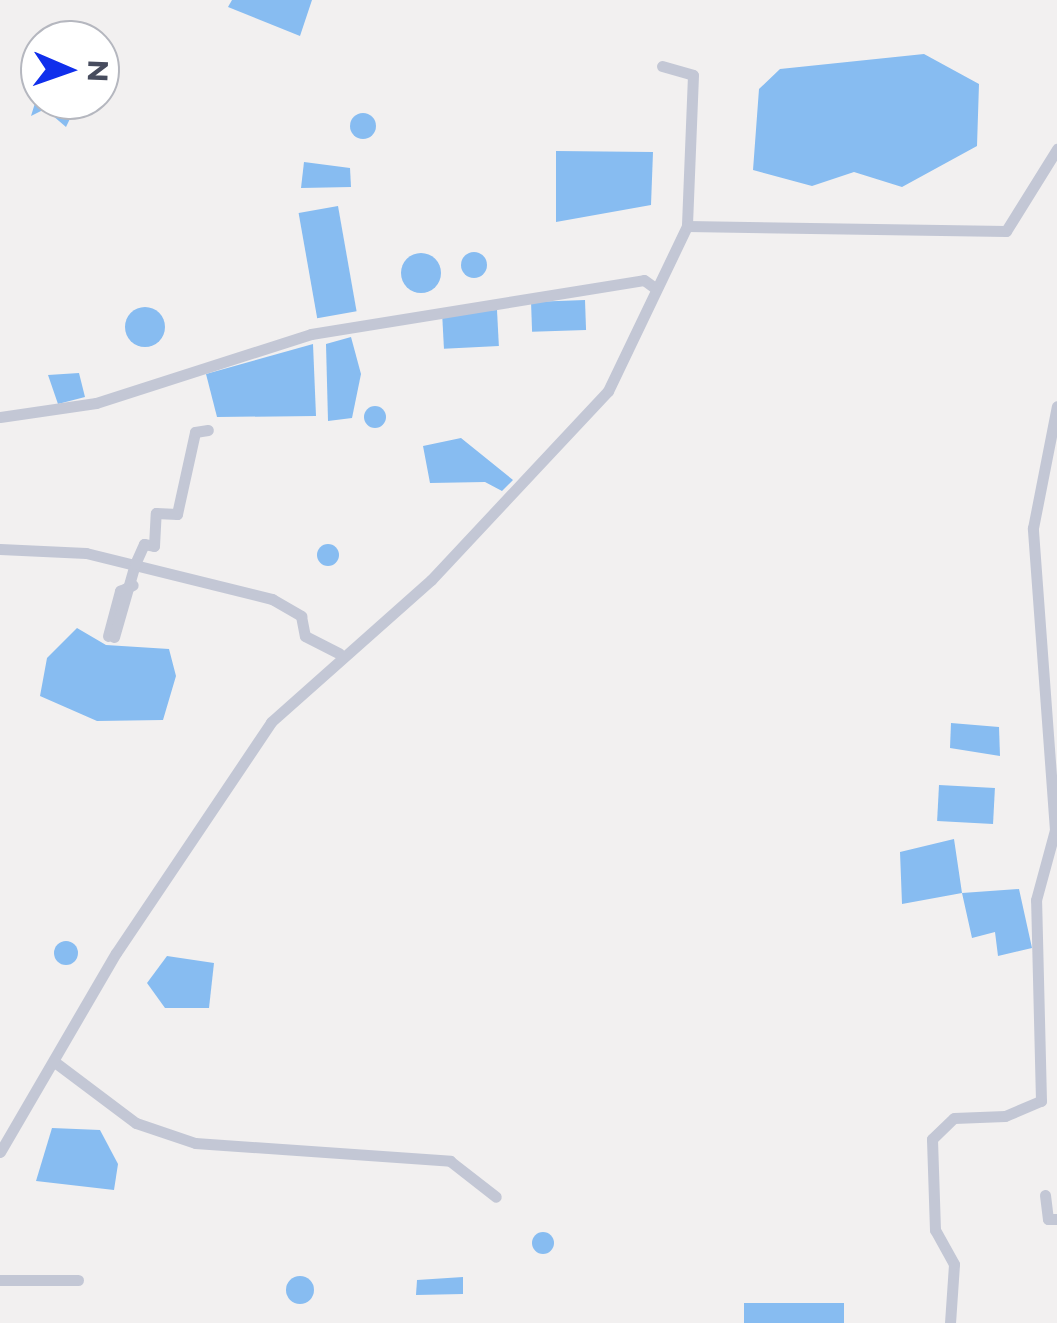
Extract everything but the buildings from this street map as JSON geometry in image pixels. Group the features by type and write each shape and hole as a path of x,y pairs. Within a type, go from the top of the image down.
{"street":[{"path":"0,1152 56,1063 116,953 272,722 340,653 431,580 556,451 608,390 687,226 693,76 662,66"},
{"path":"687,226 1006,232 1057,149"},
{"path":"0,417 96,402 311,334 644,280 654,288"},
{"path":"1041,1100 1036,900 1055,830 1033,528 1057,406"},
{"path":"111,636 120,590 133,585 144,544 154,546 156,513 177,514 195,432 208,430"},
{"path":"0,549 136,564 272,599 301,616 305,636 340,653"},
{"path":"56,1063 136,1124 195,1143 450,1161 496,1198"},
{"path":"950,1323 954,1264 935,1230 932,1139 954,1118 1005,1116 1041,1100 1057,1105"},
{"path":"1045,1196 1048,1219 1057,1219"},
{"path":"0,1280 78,1280"}],"water":[{"path":"232,0 312,0 300,36 228,7"},
{"path":"924,54 979,84 977,146 902,187 854,172 812,186 753,170 759,89 780,69"},
{"path":"363,113 372,117 376,126 372,135 363,139 354,135 350,126 354,117"},
{"path":"556,151 653,152 651,205 556,222"},
{"path":"304,162 350,168 351,187 301,188"},
{"path":"338,206 357,311 317,318 299,213"},
{"path":"474,252 483,256 487,265 483,274 474,278 465,274 461,265 465,256"},
{"path":"421,253 435,259 441,273 435,287 421,293 407,287 401,273 407,259"},
{"path":"585,300 586,330 532,332 531,302"},
{"path":"145,307 159,313 165,327 159,341 145,347 131,341 125,327 131,313"},
{"path":"497,310 499,346 444,349 442,313"},
{"path":"351,337 361,374 352,418 328,421 326,344"},
{"path":"313,344 316,416 217,417 206,374"},
{"path":"79,373 85,397 58,404 48,375"},
{"path":"371,406 379,406 386,417 379,428 371,428 364,421 364,413"},
{"path":"461,438 513,480 502,491 485,482 430,483 423,446"},
{"path":"328,544 336,547 336,563 328,566 320,563 317,555 320,547"},
{"path":"77,628 106,645 169,649 176,676 163,720 97,721 40,696 47,658"},
{"path":"951,723 999,727 1000,756 950,748"},
{"path":"939,785 995,788 993,824 937,821"},
{"path":"954,839 962,893 902,904 900,852"},
{"path":"1019,889 1032,948 998,956 995,932 972,938 962,893"},
{"path":"66,941 78,953 66,965 54,953"},
{"path":"167,956 214,963 209,1008 165,1008 147,983"},
{"path":"52,1128 100,1130 118,1164 114,1190 36,1181"},
{"path":"539,1232 547,1232 554,1243 547,1254 539,1254 532,1247 532,1239"},
{"path":"300,1276 310,1280 314,1290 310,1300 300,1304 290,1300 286,1290 290,1280"},
{"path":"463,1277 463,1294 416,1295 417,1280"},
{"path":"744,1303 844,1303 844,1323 744,1323"}]}
